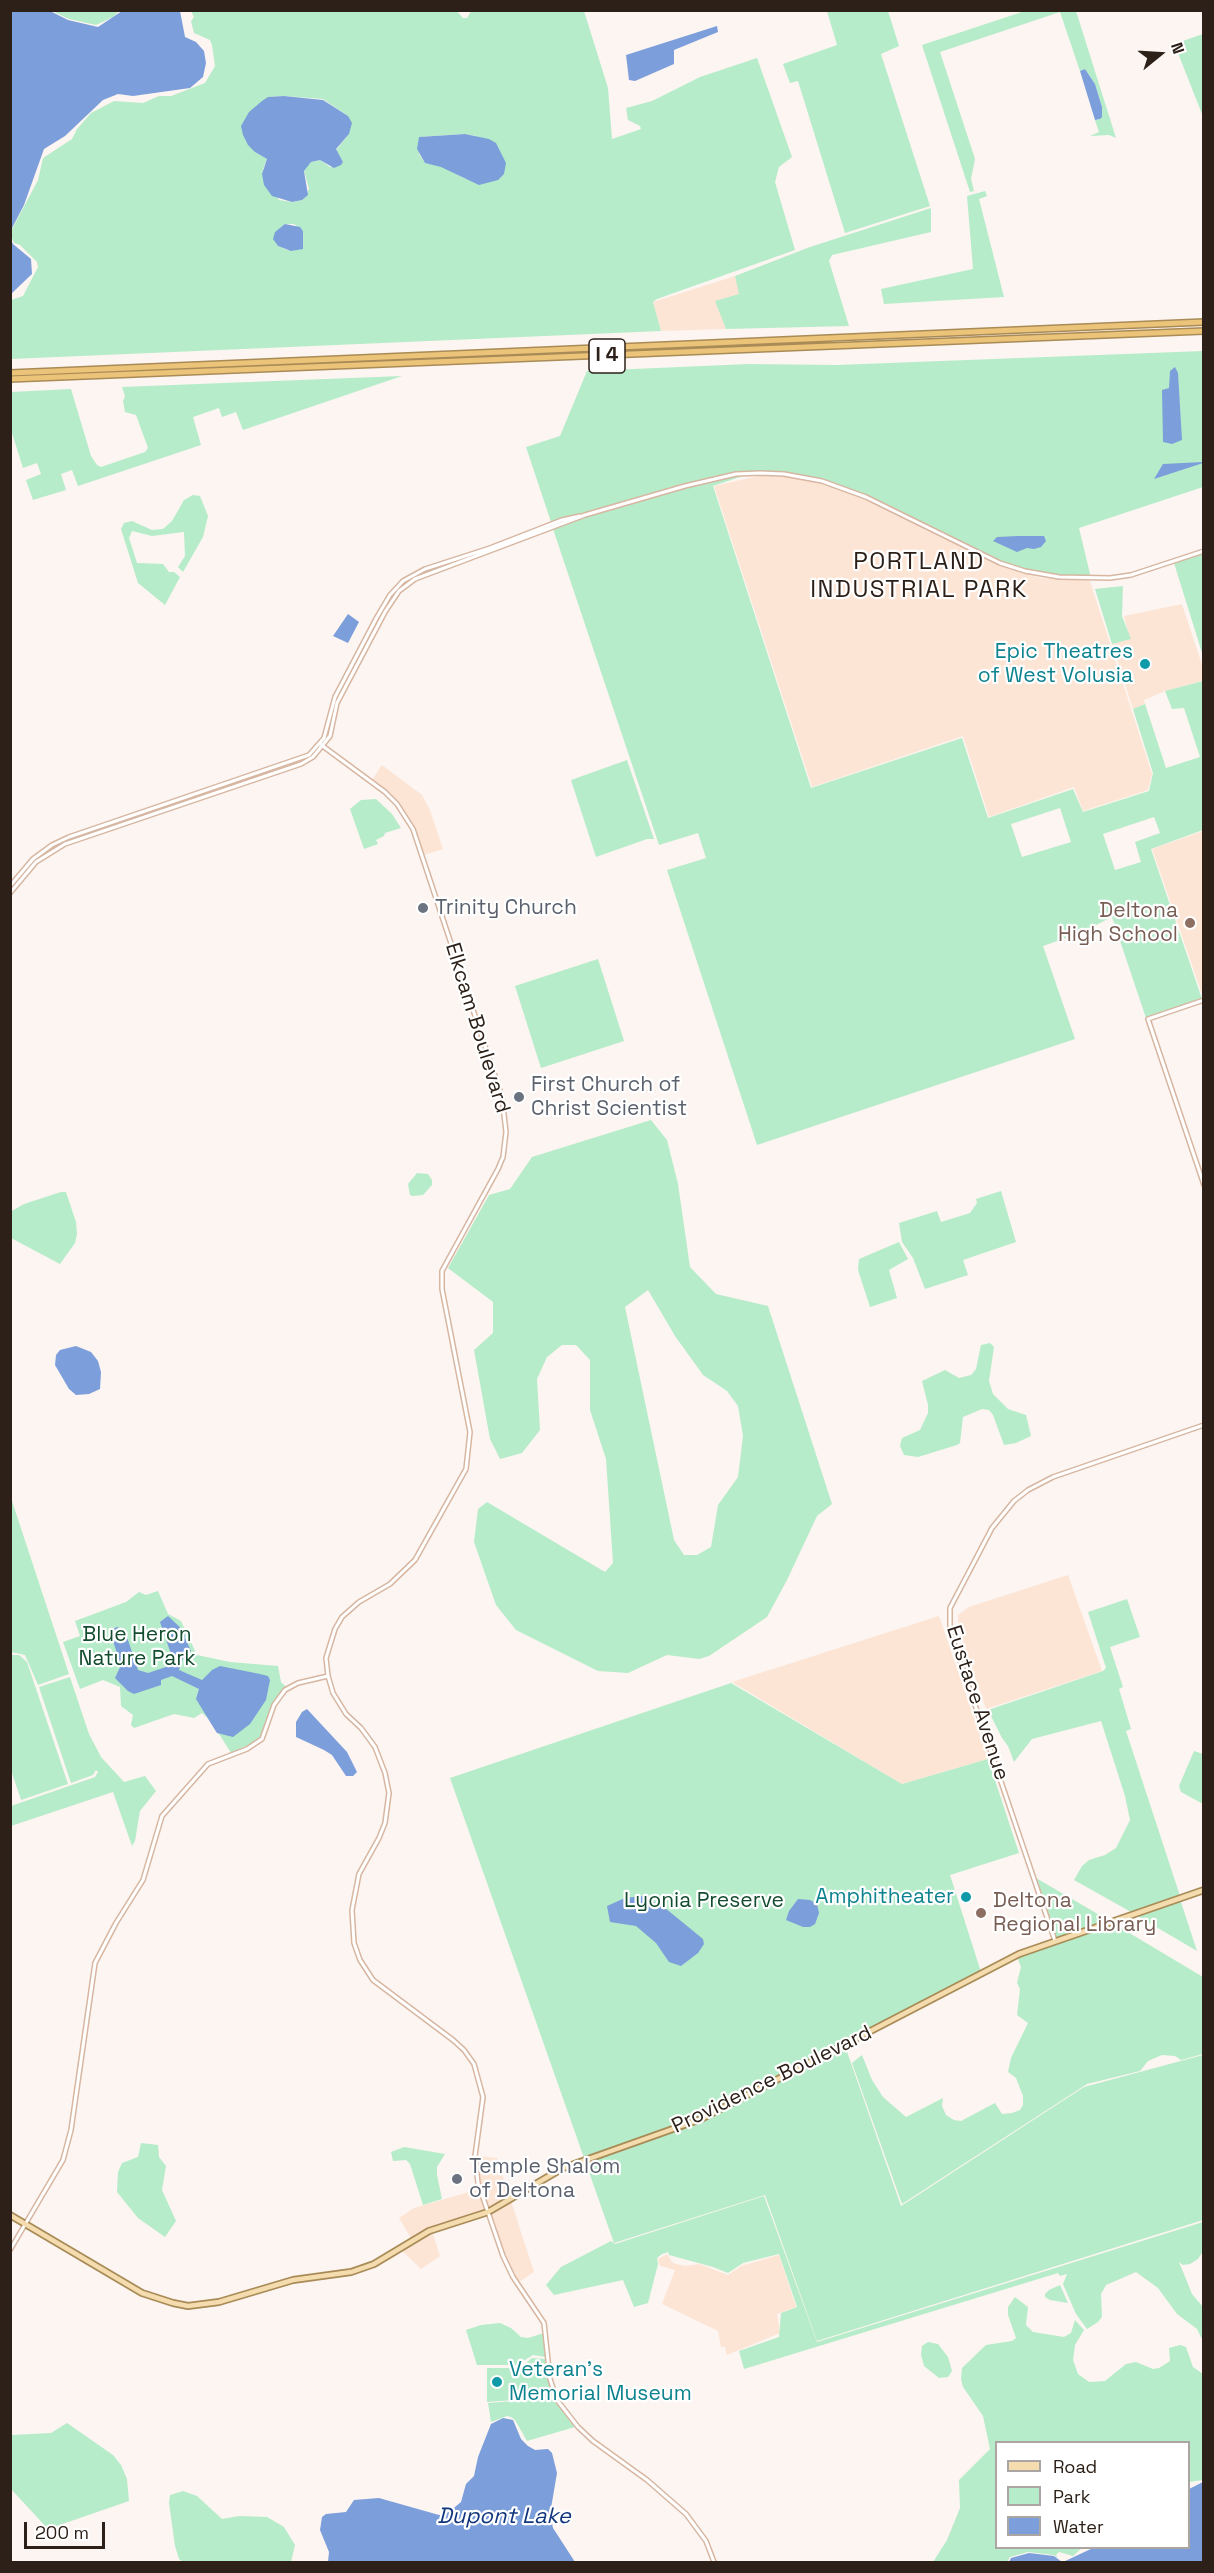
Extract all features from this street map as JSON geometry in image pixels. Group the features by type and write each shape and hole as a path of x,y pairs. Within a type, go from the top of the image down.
{"highway":[{"name":"I 4","path":"10,373 1203,322"},
{"name":"I 4","path":"10,379 1203,331"}],"main road":[{"name":"Providence Boulevard","path":"10,2215 142,2293 156,2299 188,2306 219,2302 293,2280 351,2272 374,2264 429,2230 488,2212 563,2168 701,2118 1019,1954 1203,1890"}],"street":[{"path":"10,893 36,862 64,844 301,764 313,757 322,746 335,697 384,603 403,581 425,569 488,549 562,520 717,478 768,473 803,477 841,487 1000,563 1050,576 1110,578 1131,575 1203,551"},
{"path":"10,886 33,859 63,840 296,761 322,746"},
{"name":"Elkcam Boulevard","path":"322,746 385,792 397,804 413,829 502,1096 506,1132 503,1157 498,1169 447,1258 442,1271 442,1288 470,1432 466,1468 415,1560 390,1584 359,1602 342,1617 326,1658 328,1676 340,1706 375,1747 385,1773 389,1792 385,1823 379,1839 358,1874 352,1910 354,1943 360,1960 374,1980 453,2040 474,2064 483,2097 475,2158 478,2183 513,2277 544,2323 550,2379 557,2400 578,2427 593,2441 647,2480 686,2514 706,2541 714,2562"},
{"path":"1203,1000 1148,1019 1203,1185"},
{"name":"Eustace Avenue","path":"1055,1941 950,1631 950,1608 992,1528 1014,1501 1028,1490 1053,1477 1203,1425"},
{"path":"10,2250 57,2172 68,2146 95,1963 112,1930 143,1880 151,1858 159,1820 208,1764 247,1749 262,1738 274,1705 285,1690 298,1683 328,1676"}],"shaded area":[{"path":"735,276 740,294 716,301 726,329 661,331 653,302"},
{"path":"762,475 809,479 842,489 1019,572 1041,578 1090,581 1152,774 1148,790 1083,811 1074,787 989,817 963,736 812,787 714,486"},
{"path":"1182,604 1203,668 1203,681 1165,691 1144,700 1145,704 1133,709 1112,644 1130,639 1124,616"},
{"path":"382,765 422,795 430,810 443,849 424,855 414,829 398,803 372,780"},
{"name":"Deltona High School","path":"1203,831 1203,997 1152,849"},
{"path":"1068,1575 1102,1671 986,1709 959,1630 958,1615 969,1607"},
{"path":"939,1616 988,1759 902,1784 732,1682"},
{"path":"477,2156 497,2158 510,2198 489,2210 480,2182"},
{"path":"479,2189 486,2211 412,2240 399,2218 414,2208"},
{"path":"511,2201 534,2272 519,2282 504,2256 490,2212"},
{"path":"432,2231 440,2256 421,2269 401,2250"},
{"path":"667,2254 673,2263 685,2266 699,2264 728,2275 741,2266 779,2255 796,2307 777,2314 780,2333 727,2355 725,2347 721,2347 718,2331 662,2304 675,2270 660,2266 658,2259"}],"green space":[{"path":"456,10 463,18 467,18 471,11 584,11 608,88 612,139 641,129 640,126 628,120 626,108 652,101 700,77 757,58 792,157 779,167 775,182 795,250 657,299 653,302 661,331 11,359 11,300 23,296 38,267 37,262 20,245 14,243 10,233 38,180 43,158 72,139 77,129 91,113 114,101 143,103 159,96 171,96 205,83 215,66 212,45 210,40 194,33 191,21 194,17 191,11","holes":["268,97 323,99 348,116 349,134 336,150 343,162 330,167 320,160 311,162 304,170 309,189 302,200 292,202 279,200 263,169 267,159 255,152","464,134 476,136 466,179 441,166 425,163 419,154 419,137","285,224 294,224 303,231 303,241 287,250 278,246"]},
{"path":"52,11 119,11 113,17 96,25 69,19"},
{"path":"827,11 888,11 899,46 881,54 930,206 845,233 798,81 790,83 783,64 837,45"},
{"path":"1025,11 1076,11 1116,138 1109,135 1090,136 1099,132 1095,120 1100,119 1102,107 1095,84 1085,69 1080,71 1060,12 940,52 975,159 971,179 974,191 970,192 922,45"},
{"path":"1203,34 1204,113 1202,114 1176,48 1177,43"},
{"path":"985,191 987,196 979,199 1004,297 884,304 881,289 973,269 967,196"},
{"path":"931,208 931,232 832,255 829,261 849,326 726,329 715,301 739,294 735,276 810,247"},
{"path":"1203,351 1203,487 1079,528 1091,578 1073,578 1026,570 1000,562 866,496 829,481 784,472 760,471 717,477 551,522 526,447 560,436 587,371 749,364 837,365"},
{"path":"402,376 243,430 236,412 222,417 219,408 193,417 201,445 78,486 72,470 61,474 66,490 33,500 26,480 41,474 37,463 23,468 11,430 11,392 71,389 91,456 101,467 145,452 148,448 136,415 125,412 123,401 125,396 122,387"},
{"path":"760,474 743,476 713,486 811,788 962,738 988,818 1073,789 1083,812 1149,791 1153,773 1133,709 1145,704 1166,768 1200,757 1184,708 1172,709 1165,691 1203,681 1203,830 1151,849 1202,999 1146,1018 1112,917 1080,933 1043,946 1075,1039 757,1145 667,870 706,858 698,833 659,845 553,529 587,516 685,487 737,476","holes":["1060,808 1071,842 1022,857 1011,824","1154,817 1160,833 1135,842 1141,862 1115,870 1103,834"]},
{"path":"193,495 200,496 208,516 203,537 183,572 178,567 185,556 184,532 152,536 132,531 129,538 137,563 163,564 169,572 174,572 180,577 165,605 138,583 121,529 124,523 132,521 152,530 163,529 172,521 184,500"},
{"path":"1204,553 1203,656 1174,563"},
{"path":"1123,586 1122,616 1131,639 1112,644 1095,589"},
{"path":"627,760 654,839 647,839 596,857 571,780"},
{"path":"376,799 392,814 401,828 385,833 376,840 378,844 364,849 350,809 361,800"},
{"path":"598,959 624,1041 541,1068 515,986"},
{"path":"651,1120 667,1140 678,1184 690,1267 716,1294 768,1306 832,1504 817,1516 767,1617 709,1656 699,1659 667,1655 628,1673 598,1671 516,1630 496,1605 474,1542 478,1509 487,1502 605,1572 613,1563 606,1459 590,1410 590,1360 576,1345 562,1345 547,1357 537,1379 540,1430 522,1453 500,1459 490,1439 474,1350 493,1333 493,1302 448,1268 489,1195 510,1189 532,1157","holes":["648,1290 675,1336 703,1375 727,1391 738,1406 743,1436 738,1477 718,1505 711,1547 697,1555 684,1555 674,1540 625,1307"]},
{"path":"417,1173 428,1174 432,1185 423,1195 413,1196 410,1195 408,1184"},
{"path":"1001,1191 1016,1242 963,1260 968,1275 925,1289 913,1258 902,1242 899,1223 937,1211 941,1222 970,1213 977,1203 976,1199"},
{"path":"66,1192 76,1222 77,1234 75,1243 60,1264 11,1238 10,1212 24,1204"},
{"path":"899,1242 908,1259 889,1270 897,1298 870,1307 858,1270 859,1259"},
{"path":"990,1343 994,1347 989,1381 993,1394 1008,1409 1026,1415 1031,1436 1016,1443 1004,1445 993,1415 989,1410 982,1409 963,1417 960,1443 957,1445 918,1457 904,1455 900,1446 902,1438 920,1430 928,1413 922,1381 945,1370 959,1378 971,1375 976,1369 981,1345"},
{"path":"10,1495 69,1674 38,1685 25,1655 11,1652"},
{"name":"Blue Heron Nature Park","path":"158,1591 168,1614 181,1621 197,1655 230,1662 278,1666 281,1682 286,1687 271,1706 266,1727 257,1741 231,1753 211,1721 202,1713 194,1718 174,1714 134,1728 131,1725 133,1715 121,1706 120,1687 103,1680 80,1689 63,1642 80,1636 75,1621 126,1602 139,1592 146,1595"},
{"path":"1127,1599 1140,1637 1110,1647 1123,1687 1119,1689 1131,1729 1126,1731 1180,1896 1131,1912 1074,1880 1082,1866 1089,1860 1105,1855 1116,1848 1130,1820 1125,1796 1101,1721 1032,1739 1014,1762 988,1710 1103,1671 1106,1668 1088,1612"},
{"path":"10,1655 19,1655 27,1662 68,1784 21,1800 11,1770"},
{"path":"70,1677 89,1734 101,1757 124,1782 145,1776 156,1791 140,1811 135,1841 132,1846 113,1792 11,1826 11,1806 95,1777 98,1772 96,1770 93,1775 71,1783 39,1687"},
{"name":"Lyonia Preserve","path":"731,1683 902,1784 988,1759 1019,1853 950,1875 981,1972 844,2043 901,2206 1084,2087 1203,2055 1203,2220 817,2341 765,2195 614,2243 450,1778"},
{"path":"1194,1751 1203,1754 1203,1804 1181,1792 1179,1786"},
{"path":"1036,1878 1108,1920 1056,1939"},
{"path":"1180,1899 1197,1951 1134,1914"},
{"path":"1111,1922 1203,1977 1203,2054 1181,2060 1175,2056 1162,2055 1148,2061 1140,2071 1087,2084 902,2204 852,2063 862,2055 872,2080 883,2097 906,2117 943,2098 942,2106 946,2115 954,2120 961,2121 995,2103 1002,2114 1020,2110 1023,2105 1023,2096 1016,2078 1008,2072 1011,2058 1028,2023 1017,2015 1020,1989 1017,1983 1021,1967 1017,1957"},
{"path":"141,2143 158,2145 159,2157 166,2166 162,2190 176,2221 165,2237 138,2218 117,2192 118,2172 122,2163 138,2157"},
{"path":"404,2147 445,2154 437,2167 442,2199 423,2205 410,2164 406,2160 393,2161 391,2152"},
{"path":"764,2196 817,2342 1203,2222 1203,2251 1198,2259 1190,2264 1183,2265 1179,2262 1192,2294 1203,2307 1203,2341 1197,2329 1177,2314 1158,2288 1136,2272 1106,2285 1101,2294 1102,2317 1087,2329 1076,2314 1063,2284 1067,2274 1060,2276 1058,2273 744,2369 739,2351 779,2337 781,2313 797,2307 779,2254 743,2263 728,2273 669,2255 668,2252 662,2254 657,2258 658,2264 648,2303 634,2307 623,2280 554,2295 546,2285 561,2267 611,2241 615,2244"},
{"path":"1060,2285 1068,2303 1045,2297 1049,2290"},
{"path":"1015,2297 1028,2307 1026,2325 1033,2332 1064,2337 1071,2333 1075,2320 1084,2330 1075,2345 1073,2360 1078,2374 1089,2382 1105,2381 1126,2364 1136,2362 1153,2369 1159,2368 1170,2361 1169,2348 1180,2345 1186,2347 1193,2367 1203,2374 1203,2480 1190,2482 1190,2441 995,2441 995,2549 1081,2549 1073,2556 1059,2552 1056,2555 1058,2558 1054,2555 1028,2552 1010,2557 1007,2562 933,2562 947,2540 960,2508 959,2480 990,2449 983,2416 963,2387 962,2368 986,2345 1012,2341 1016,2338 1008,2315 1008,2307"},
{"path":"500,2323 511,2328 521,2337 528,2338 544,2333 546,2357 533,2355 517,2365 477,2365 466,2330 481,2325"},
{"path":"928,2342 938,2344 948,2357 952,2371 948,2377 939,2378 924,2366 921,2355 922,2346"},
{"path":"532,2358 545,2359 554,2397 487,2402 487,2368 520,2368"},
{"path":"553,2398 575,2427 527,2441 511,2417 507,2416 491,2422 488,2403"},
{"path":"67,2423 113,2455 121,2465 127,2479 129,2501 48,2529 11,2489 12,2435 51,2433"},
{"path":"183,2491 197,2496 222,2519 239,2516 267,2517 284,2527 295,2545 291,2562 183,2562 179,2559 175,2546 169,2503 170,2495"}],"water":[{"path":"11,10 50,11 68,20 98,27 122,11 180,11 185,37 196,42 204,51 206,63 203,77 190,88 133,96 118,94 103,100 65,136 44,149 24,205 11,230"},
{"path":"717,26 718,32 674,50 674,64 635,81 629,80 626,55"},
{"path":"1085,69 1095,84 1102,107 1100,119 1095,120 1080,71"},
{"path":"284,96 323,100 348,116 352,123 349,134 336,149 343,162 341,165 334,168 320,160 311,162 304,171 308,195 302,200 292,202 272,196 264,185 262,174 267,159 248,145 241,126 249,112 262,101 268,97"},
{"path":"465,134 489,139 496,143 506,163 504,174 498,180 479,185 441,167 425,163 417,149 419,137"},
{"path":"285,224 300,227 303,231 303,249 291,251 278,246 273,239 275,232"},
{"path":"10,238 13,244 31,259 32,274 11,294"},
{"path":"1175,367 1178,373 1182,440 1172,444 1163,442 1162,390 1169,388 1170,371"},
{"path":"1203,463 1154,479 1163,464"},
{"path":"1044,536 1046,541 1041,547 1027,548 1017,552 993,541 997,537"},
{"path":"348,614 359,622 348,643 333,636"},
{"path":"76,1346 91,1352 98,1361 101,1372 100,1389 89,1394 76,1395 69,1389 55,1365 56,1355 60,1350"},
{"path":"168,1616 185,1632 185,1638 191,1651 184,1655 179,1670 202,1680 220,1666 268,1676 270,1680 266,1700 250,1724 233,1737 217,1733 196,1699 199,1689 172,1676 161,1680 161,1685 134,1694 115,1678 121,1665 110,1632 112,1629 117,1627 125,1631 138,1670 148,1673 169,1666 172,1657 160,1622"},
{"path":"307,1709 347,1752 357,1772 353,1776 346,1776 332,1755 296,1737 296,1722 302,1712"},
{"path":"642,1896 665,1908 703,1939 704,1944 698,1953 681,1966 669,1962 656,1943 636,1926 610,1922 607,1906 625,1898"},
{"path":"798,1899 810,1900 817,1904 819,1913 815,1924 810,1927 803,1927 786,1920 789,1911"},
{"name":"Dupont Lake","path":"503,2418 513,2420 521,2439 528,2446 535,2450 548,2449 552,2453 557,2473 550,2514 553,2528 575,2562 328,2562 329,2552 320,2530 322,2517 326,2514 346,2512 354,2500 379,2498 439,2515 449,2512 461,2502 466,2484 474,2476 478,2457 491,2424"},
{"path":"1203,2482 1203,2562 1063,2562 1091,2549 1190,2549 1190,2488"},
{"path":"1029,2553 1054,2556 1062,2562 1009,2562 1011,2558"}],"place":[{"name":"Epic Theatres of West Volusia","path":"1145,664"},
{"name":"Trinity Church","path":"423,908"},
{"name":"Deltona High School","path":"1190,923"},
{"name":"First Church of Christ Scientist","path":"519,1097"},
{"name":"Amphitheater","path":"966,1897"},
{"name":"Deltona Regional Library","path":"981,1913"},
{"name":"Temple Shalom of Deltona","path":"457,2179"},
{"name":"Veteran's Memorial Museum","path":"497,2382"}],"district":[{"name":"PORTLAND INDUSTRIAL PARK","path":"919,576"}]}
